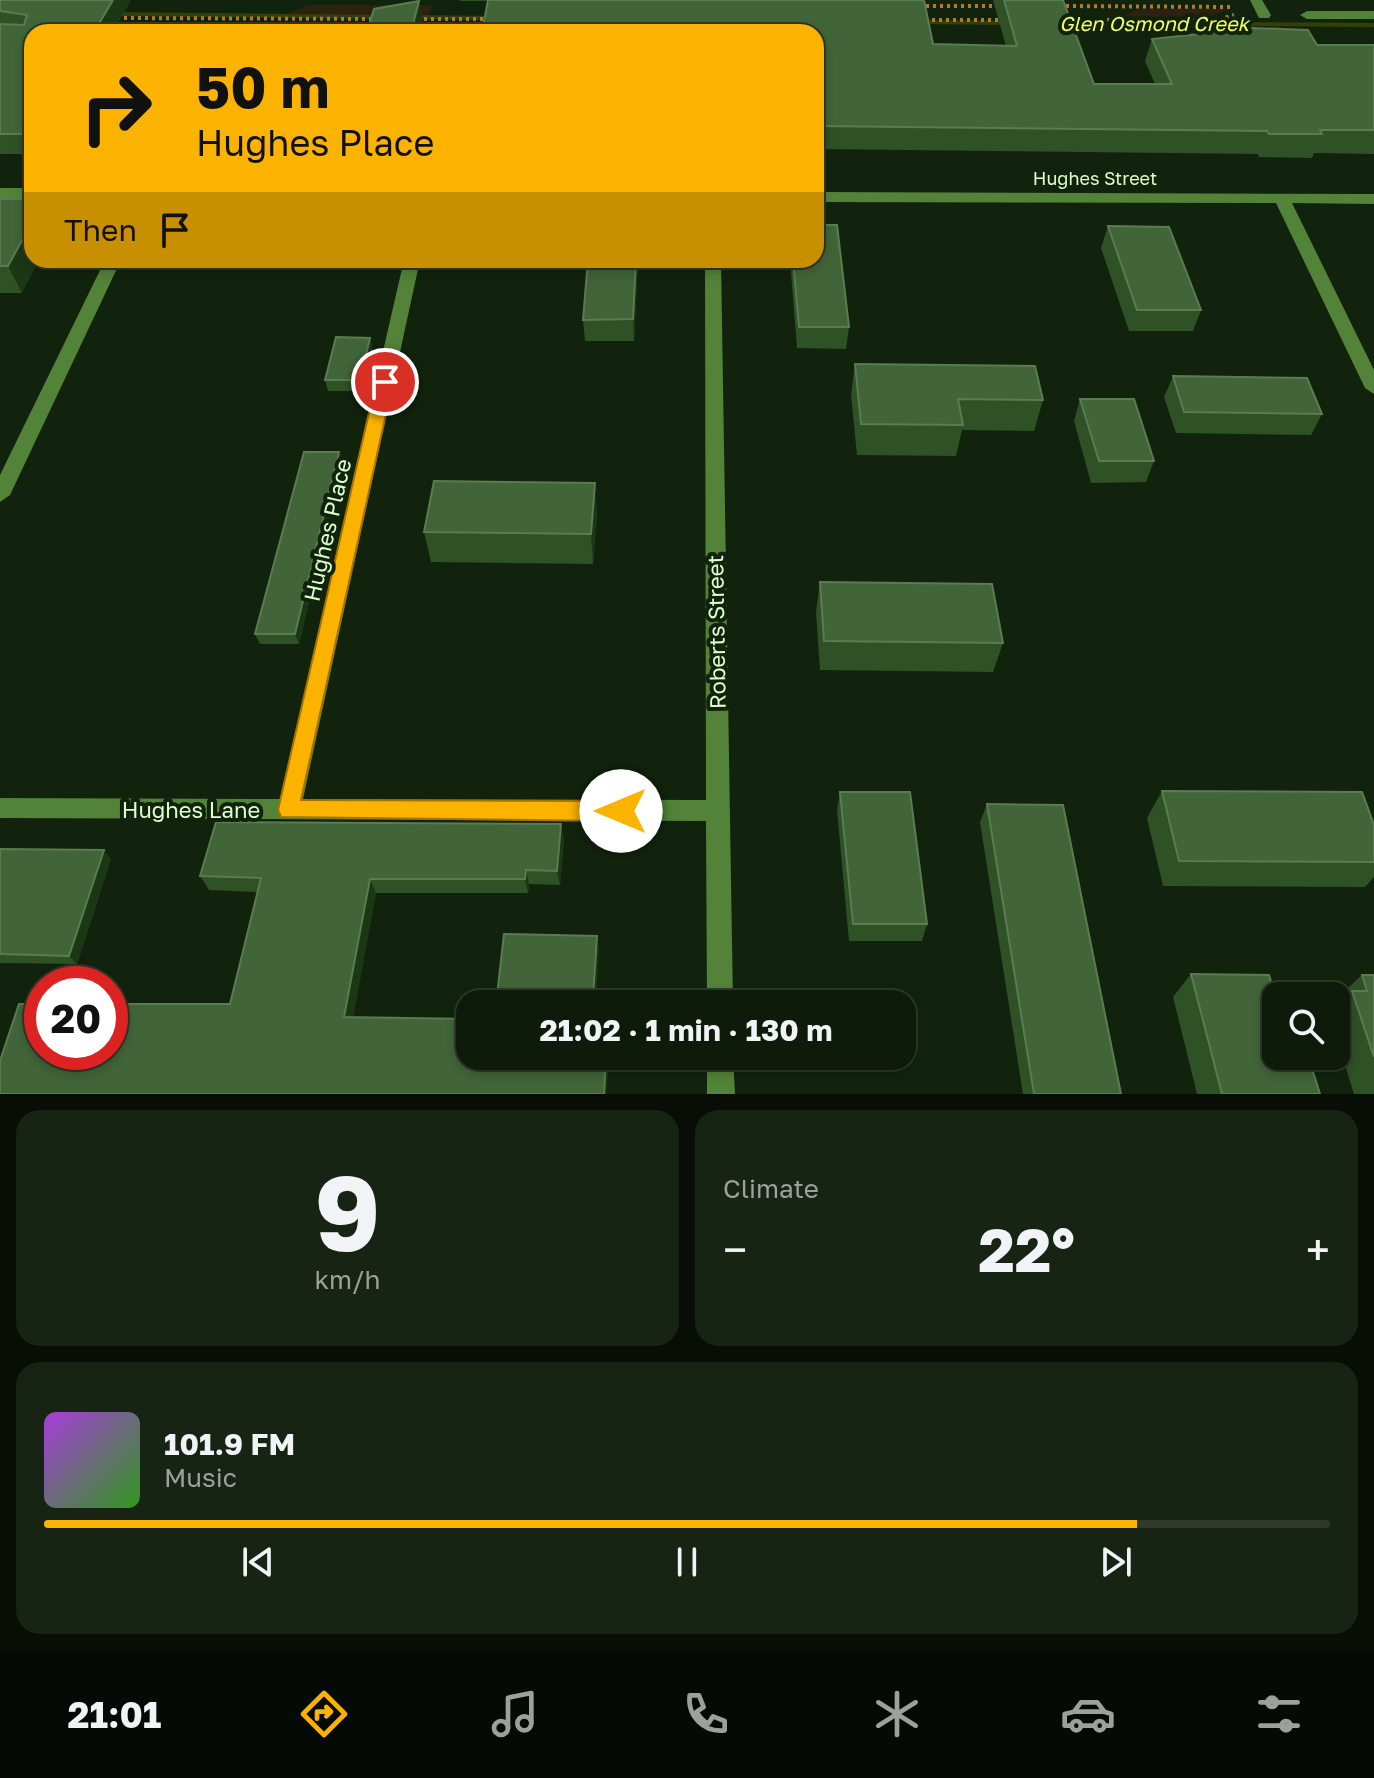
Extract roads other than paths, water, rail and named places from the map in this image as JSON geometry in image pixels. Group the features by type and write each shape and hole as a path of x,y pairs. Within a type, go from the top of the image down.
{"street":[{"path":"1256,0 1264,15"},
{"path":"1307,15 1374,15"},
{"path":"0,193 24,193"},
{"name":"Hughes Street","path":"824,197 1374,199"},
{"path":"1282,199 1374,388"},
{"path":"0,495 109,268"},
{"name":"Hughes Place","path":"289,810 410,268"},
{"name":"Roberts Street","path":"713,268 720,990"},
{"name":"Hughes Lane","path":"0,808 718,811"},
{"path":"720,1070 721,1094"}],"waterway":[{"name":"Glen Osmond Creek","path":"107,14 389,17"},
{"name":"Glen Osmond Creek","path":"407,17 501,18"},
{"name":"Glen Osmond Creek","path":"914,22 1015,23"},
{"name":"Glen Osmond Creek","path":"1058,23 1374,25"}]}
